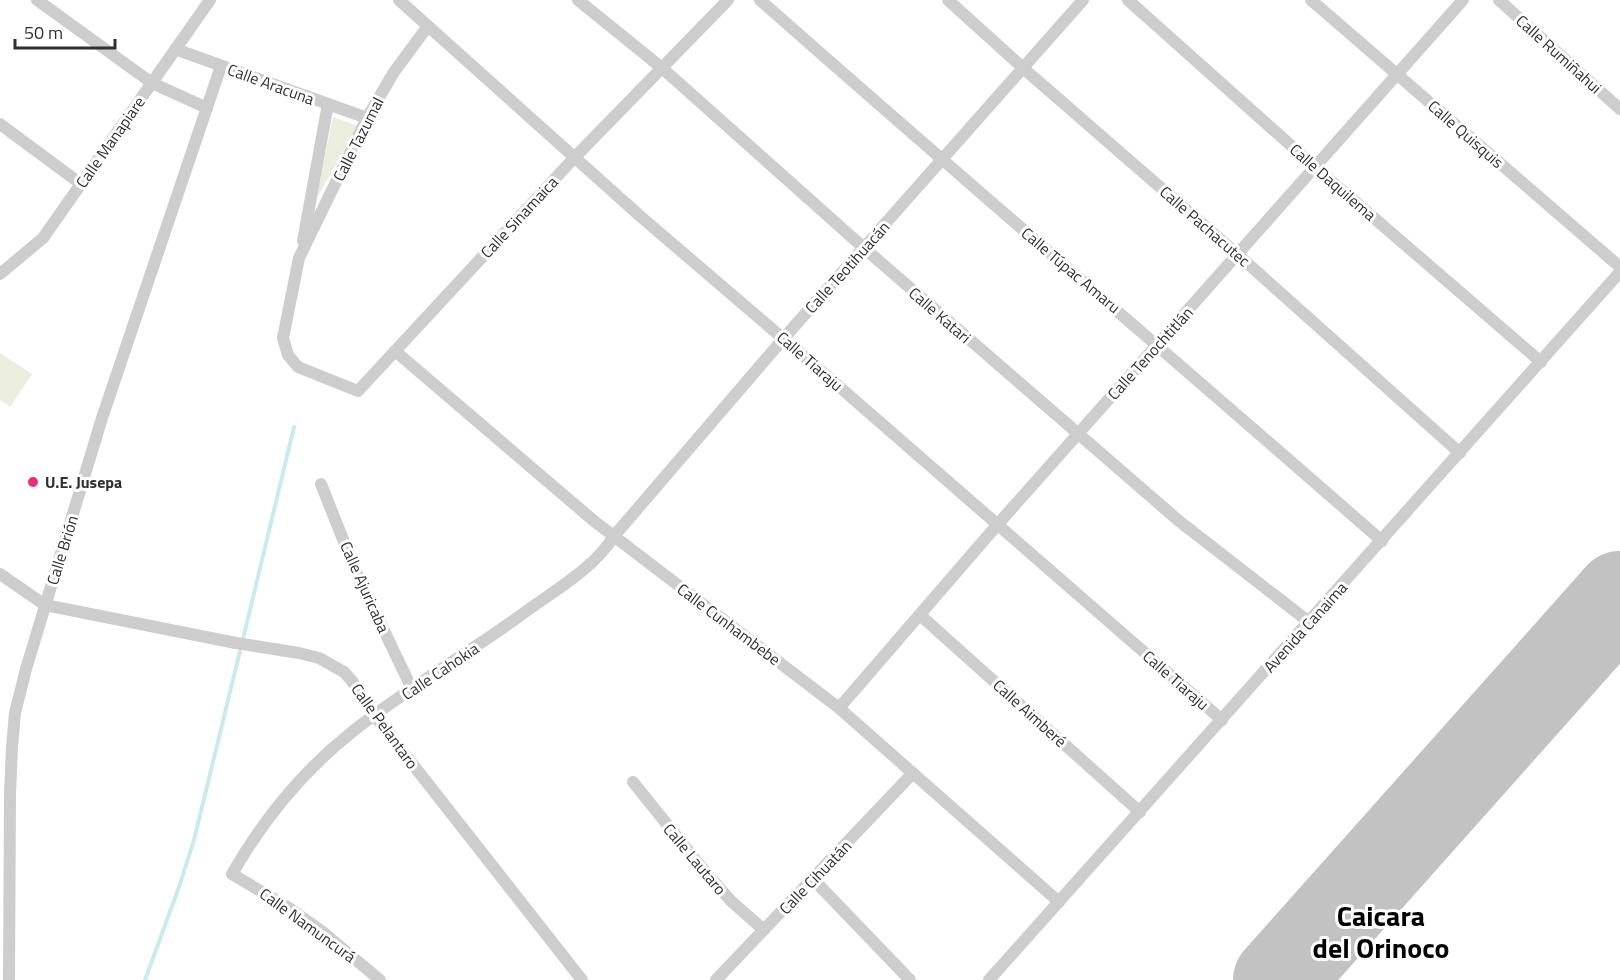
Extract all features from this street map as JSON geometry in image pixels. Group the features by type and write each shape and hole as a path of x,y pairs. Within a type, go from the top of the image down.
{"street":[{"path":"37,0 152,83 207,108"},
{"name":"Calle Manapiare","path":"0,274 43,238 210,0"},
{"name":"Calle Tiaraju","path":"399,0 640,216 784,338 1222,720"},
{"name":"Calle Katari","path":"578,0 662,68 1077,434 1194,533 1309,622"},
{"name":"Calle Sinamaica","path":"298,367 358,391 574,157 728,0"},
{"name":"Calle Túpac Amaru","path":"760,0 1382,541"},
{"name":"Calle Pachacutec","path":"948,0 1460,453"},
{"name":"Calle Teotihuacán","path":"614,536 784,338 1083,0"},
{"name":"Calle Daquilema","path":"1128,0 1315,167 1541,362"},
{"name":"Calle Quisquis","path":"1311,0 1620,267"},
{"name":"Calle Tenochtitlán","path":"839,708 1077,434 1463,0"},
{"name":"Calle Rumiñahui","path":"1498,0 1620,109"},
{"name":"Calle Tazumal","path":"299,258 367,118 394,72 428,26"},
{"name":"Calle Aracuna","path":"175,49 367,118"},
{"name":"Calle Brión","path":"9,980 12,747 15,712 102,418 221,66"},
{"name":"Calle Tazumal","path":"298,367 288,355 283,338 328,104"},
{"path":"0,124 81,184"},
{"name":"Avenida Canaima","path":"989,980 1620,272"},
{"name":"Calle Cunhambebe","path":"395,351 614,536 839,708 1059,902"},
{"name":"Calle Ajuricaba","path":"321,484 356,572 412,689"},
{"name":"Calle Cahokia","path":"232,874 269,817 322,758 374,716 490,637 595,561 614,536"},
{"name":"Calle Pelantaro","path":"0,574 45,605 236,643 280,649 319,658 344,672 374,716 582,980"},
{"name":"Calle Aimberé","path":"920,615 1140,812"},
{"name":"Calle Cihuatán","path":"722,978 764,930 913,773"},
{"name":"Calle Lautaro","path":"633,782 707,874 731,901 764,930"},
{"name":"Calle Namuncurá","path":"232,874 290,908 380,980"},
{"path":"813,879 910,980"}],"green space":[{"path":"333,117 358,126 318,196 317,195"},
{"path":"0,353 32,374 10,407 0,400"}],"waterway":[{"path":"243,639 294,427"},
{"path":"145,980 194,840 240,651"}],"runway":[{"path":"1278,980 1620,596"}],"place":[{"name":"U.E. Jusepa","path":"33,482"}],"district":[{"name":"Caicara del Orinoco","path":"1381,931"}]}
